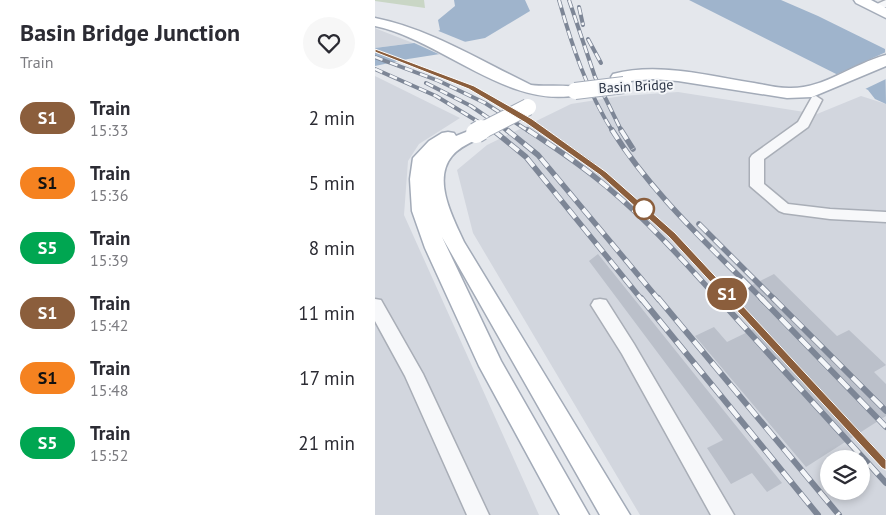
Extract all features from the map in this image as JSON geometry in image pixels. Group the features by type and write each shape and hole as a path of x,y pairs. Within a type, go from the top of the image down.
{"main road":[{"path":"861,0 882,8"},
{"path":"375,15 403,21 426,35"},
{"path":"375,22 426,35"},
{"name":"Basin Bridge","path":"426,35 531,80 570,89"},
{"name":"Basin Bridge","path":"459,50 527,89 570,89 621,81 661,82 687,84 787,100 826,94 886,71"},
{"name":"Basin Bridge","path":"826,94 886,60"},
{"path":"521,104 527,89"},
{"path":"570,89 521,104 470,130 435,145 422,158 419,179 422,210 435,248 491,366 575,515"},
{"path":"470,130 447,150 437,164 437,205 454,242 616,515"}],"lane":[{"path":"826,94 803,124 757,158 757,186 784,208 830,214 886,217"},
{"path":"375,304 414,374 478,515"},
{"path":"600,304 628,349 723,515"}],"shaded area":[{"path":"375,28 377,29 413,43 375,48"},
{"path":"375,76 460,118 419,144 408,161 404,215 539,515 375,515"},
{"path":"678,92 817,114 861,96 886,104 886,515 640,515 473,233 457,170 487,145 571,104 622,96"}],"green space":[{"path":"424,0 425,8 375,1"}],"water":[{"path":"454,0 525,0 530,11 485,38 464,42 440,54 375,66 375,48 414,43 440,30 438,20 455,6"},
{"path":"689,0 781,0 885,49 886,104 875,99 868,90"}],"pier":[{"path":"436,30 468,43 443,56 412,42"},
{"path":"886,52 886,79 863,90 833,76"}],"building":[{"path":"598,254 782,483 767,492 752,473 731,484 707,448 723,440 589,261"},
{"path":"774,274 837,336 849,330 886,365 874,372 886,384 886,416 833,450 820,450 820,458 806,467 695,336 714,327 727,342 760,326 732,295"}],"railway":[{"path":"559,0 581,68 595,101 613,132"},
{"path":"569,0 595,77 621,130"},
{"path":"579,7 583,25"},
{"path":"588,39 601,63"},
{"path":"375,57 439,81 485,103 530,132"},
{"path":"375,69 436,96 495,132"},
{"path":"426,83 471,106 509,132"},
{"path":"503,106 544,132"},
{"path":"493,130 526,157 642,300"},
{"path":"507,130 538,155 659,300"},
{"path":"528,130 597,178 621,199 664,241 719,300"},
{"path":"542,130 591,164 672,235 732,300"},
{"path":"612,130 663,198 761,298"},
{"path":"621,130 633,149"},
{"path":"699,224 886,411"},
{"path":"641,298 818,515"},
{"path":"658,298 839,515"},
{"path":"718,298 886,483"},
{"path":"731,298 886,464"},
{"path":"761,298 886,427"}],"train":[{"name":"S1","path":"375,51 450,78 492,99 565,145 615,183 672,235 886,464"}]}
